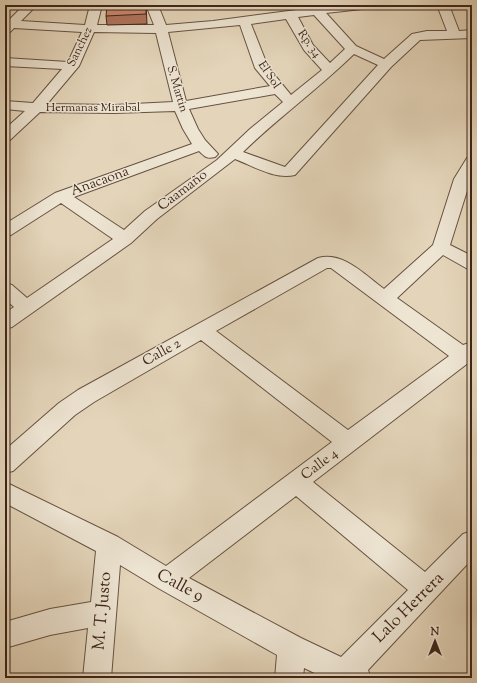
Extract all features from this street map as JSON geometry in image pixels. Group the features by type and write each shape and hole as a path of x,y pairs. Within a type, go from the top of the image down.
{"street":[{"path":"7,26 31,5"},
{"name":"Sanchez","path":"5,137 37,107 72,66 90,29 96,5"},
{"name":"S. Martin","path":"152,5 161,29 180,106 200,146 227,158 282,172 289,172 386,64"},
{"path":"7,26 90,29 161,29 291,16 318,12 338,6 372,5"},
{"path":"443,5 454,34"},
{"path":"318,12 340,38 352,49 386,64 416,37 427,35 472,34"},
{"name":"Rp. 34","path":"291,16 308,47 330,70"},
{"name":"El Sol","path":"244,21 262,68 291,103"},
{"name":"Caamaño","path":"5,322 125,239 151,215 227,158 330,70 352,49"},
{"path":"5,62 72,66"},
{"name":"Hermanas Mirabal","path":"5,105 122,110 180,106 278,89"},
{"name":"Anacaona","path":"5,231 61,196 200,146"},
{"path":"468,353 385,298 442,247 467,180 472,161"},
{"path":"61,196 125,239"},
{"path":"442,247 472,264"},
{"name":"Calle 2","path":"5,464 67,409 86,396 324,262 336,263 385,298"},
{"path":"5,288 26,308"},
{"path":"202,331 349,443"},
{"name":"Calle 4","path":"167,580 468,353"},
{"path":"297,483 427,590"},
{"name":"Calle 9","path":"5,492 109,545 167,580 291,648 351,675"},
{"name":"Lalo Herrera","path":"351,675 472,542"},
{"name":"M. T. Justo","path":"97,678 109,545"},
{"path":"5,635 50,622 103,613"},
{"path":"289,678 291,648"}],"building":[{"path":"107,5 146,5 146,14 106,16"}]}
